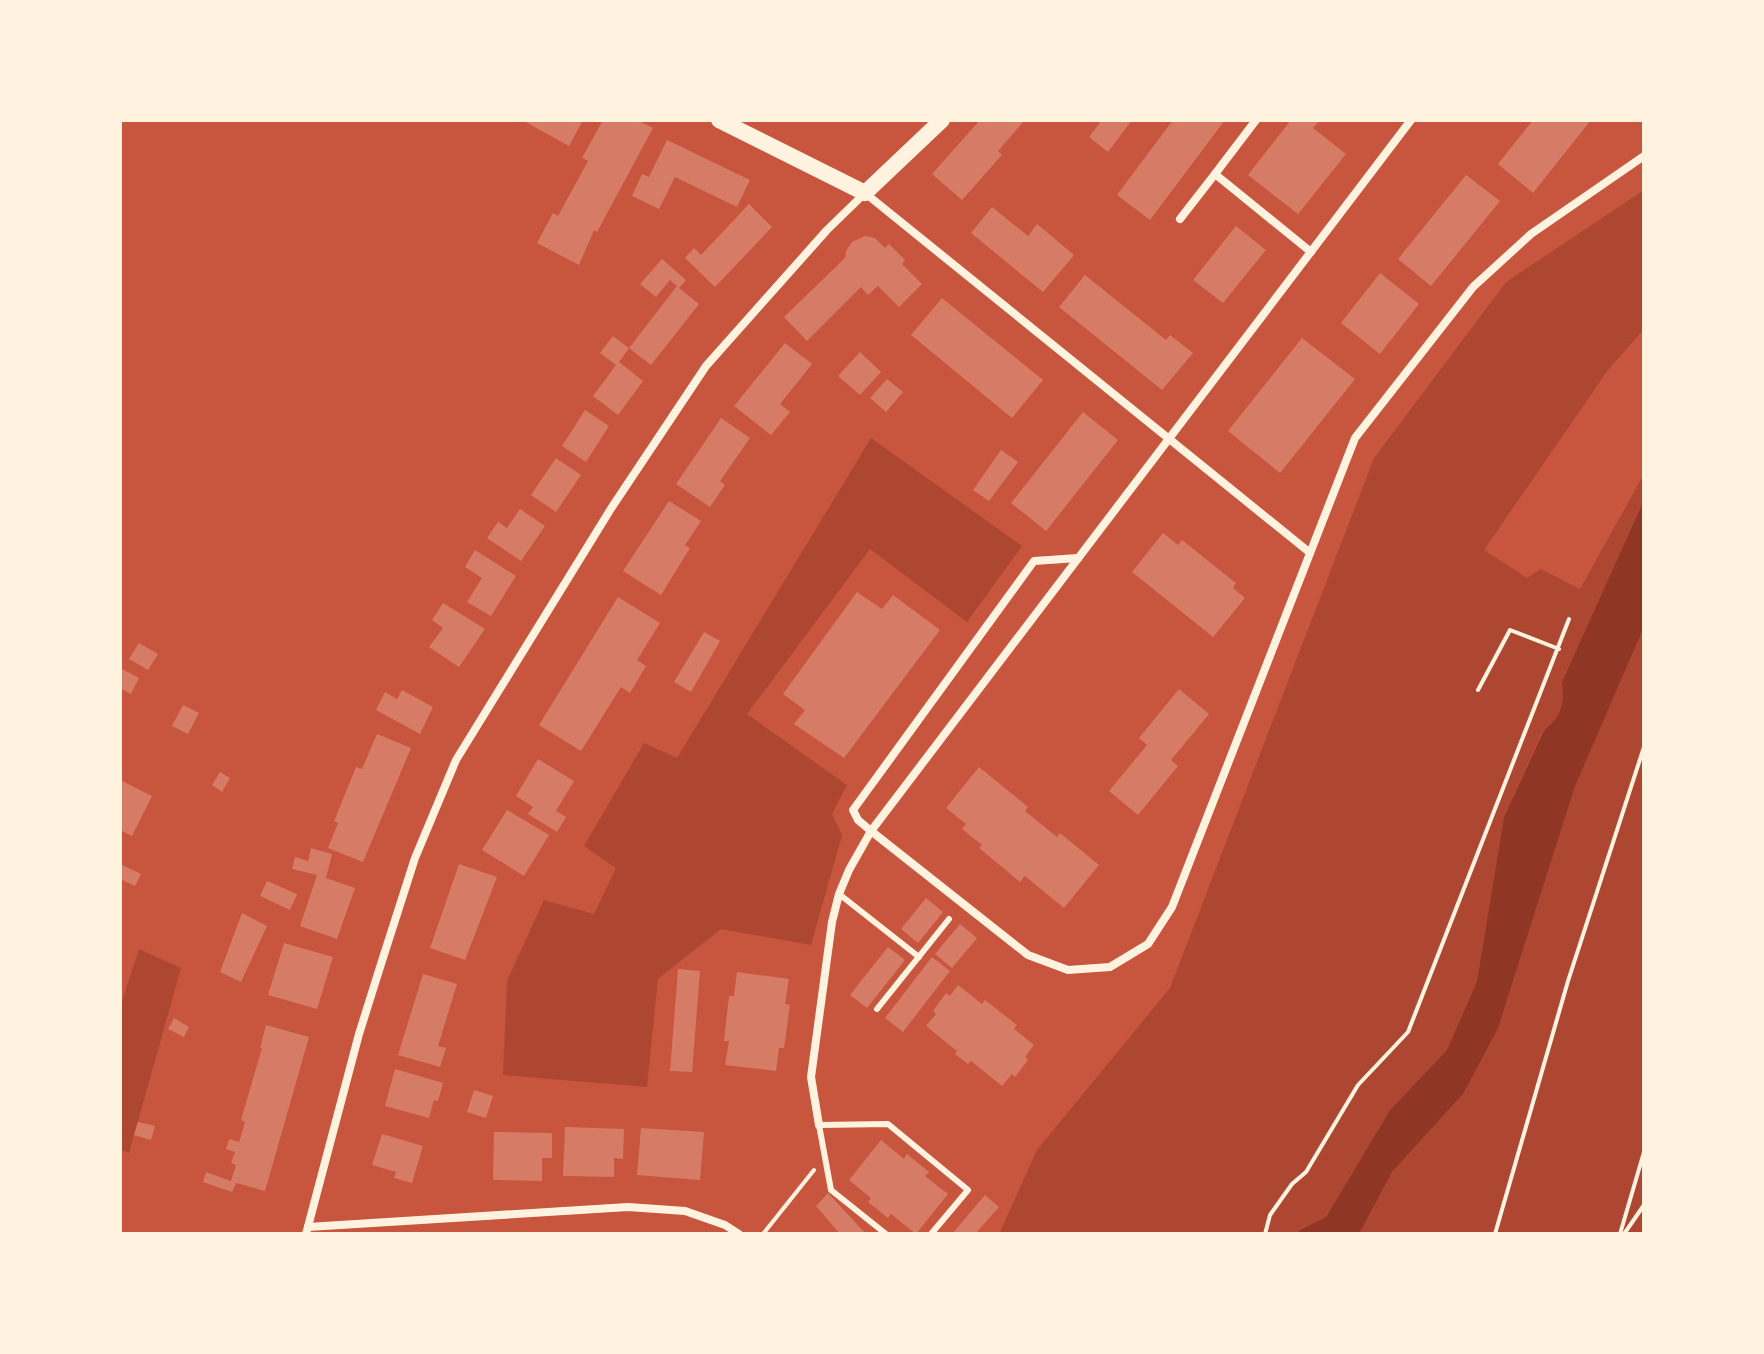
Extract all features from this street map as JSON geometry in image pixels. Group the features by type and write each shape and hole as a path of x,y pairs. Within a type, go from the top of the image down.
{"main road":[{"path":"719,120 865,193 942,120"}],"street":[{"path":"1180,219 1256,120"},
{"path":"819,1125 811,1077 832,922 849,870 871,831 1411,120"},
{"path":"1078,558 1034,561 853,810 858,820 871,831 1028,955 1068,970 1110,967 1148,944 1172,907 1355,438 1473,287 1531,234 1644,156"},
{"path":"1215,174 1311,252"},
{"path":"739,1234 725,1225 685,1211 628,1207 307,1230 359,1034 381,964 415,858 456,760 612,507 706,366 827,230 865,193 1309,552"}],"lane":[{"path":"839,894 919,957"},
{"path":"877,1009 949,919"},
{"path":"886,1234 831,1190 819,1125 888,1124 968,1190 931,1234"}],"path":[{"path":"1265,1234 1270,1215 1292,1184 1306,1172 1358,1085 1408,1032 1569,619"},
{"path":"1478,690 1510,630 1559,649"},
{"path":"1495,1234 1568,981 1644,747"},
{"path":"1622,1234 1644,1152"},
{"path":"763,1234 825,1156"},
{"path":"1622,1234 1644,1205"}],"shaded area":[{"path":"1644,190 1644,329 1608,370 1484,550 1527,578 1541,569 1580,589 1644,474 1644,500 1562,682 1560,709 1543,730 1504,817 1477,981 1447,1050 1390,1110 1326,1217 1299,1229 1298,1234 999,1234 1037,1150 1170,988 1374,458 1506,282"},
{"path":"871,438 1022,546 967,622 870,549 747,714 847,785 832,814 842,835 811,945 721,929 658,979 647,1087 503,1075 507,981 544,900 594,914 616,868 584,846 644,743 677,758"},
{"path":"1644,500 1644,627 1575,786 1498,1028 1463,1094 1392,1172 1359,1234 1298,1234 1299,1230 1326,1217 1390,1110 1447,1050 1477,981 1504,817 1544,730 1555,720 1560,709 1562,682"},
{"path":"1644,627 1644,1234 1359,1234 1392,1172 1463,1094 1575,785"},
{"path":"139,949 181,968 129,1153 120,1149 120,1007"}],"building":[{"path":"522,120 583,120 569,146"},
{"path":"603,120 637,120 653,128 597,232 594,230 579,265 537,243 553,213 558,216 588,161 582,158"},
{"path":"980,120 1025,120 998,151 1002,155 962,200 932,174"},
{"path":"1102,120 1132,120 1108,152 1089,137"},
{"path":"1173,120 1225,120 1150,220 1117,195"},
{"path":"1291,120 1320,120 1313,128 1346,154 1298,214 1248,175"},
{"path":"1533,120 1591,120 1533,193 1498,164"},
{"path":"667,140 750,180 737,207 675,177 659,209 632,196 642,174 649,177"},
{"path":"1466,175 1500,201 1431,286 1398,259"},
{"path":"749,204 772,227 715,287 685,258 694,248 701,255"},
{"path":"992,207 1028,236 1037,224 1074,255 1043,292 971,233"},
{"path":"1236,226 1266,250 1223,303 1193,280"},
{"path":"865,236 875,238 885,248 889,244 905,260 902,264 922,284 899,307 878,286 868,295 861,287 807,341 784,317 845,258 852,242"},
{"path":"662,259 686,280 679,288 699,304 651,365 629,348 677,286 670,280 656,297 640,284"},
{"path":"1380,273 1419,304 1380,354 1341,323"},
{"path":"1085,275 1166,340 1170,335 1193,353 1162,390 1059,307"},
{"path":"942,298 1043,380 1012,418 911,335"},
{"path":"613,336 629,348 619,362 643,381 618,415 593,396 616,365 600,353"},
{"path":"1302,338 1355,379 1280,473 1228,431"},
{"path":"785,343 812,364 780,404 790,412 771,435 734,406"},
{"path":"860,352 881,372 860,395 838,376"},
{"path":"887,379 903,392 886,412 870,398"},
{"path":"585,410 609,426 586,462 562,446"},
{"path":"1083,412 1118,440 1046,531 1011,503"},
{"path":"721,418 750,438 720,481 725,485 710,507 676,484"},
{"path":"1001,450 1018,462 989,501 973,490"},
{"path":"556,458 581,475 556,512 531,495"},
{"path":"669,501 701,521 685,545 690,548 661,595 623,571"},
{"path":"520,509 545,526 521,561 487,538 498,522 507,528"},
{"path":"1163,533 1178,545 1182,540 1236,583 1233,588 1245,598 1213,637 1132,572"},
{"path":"475,550 516,576 491,616 467,602 482,578 465,567"},
{"path":"857,592 882,609 893,595 940,630 844,758 794,724 805,710 783,694"},
{"path":"618,597 660,623 637,660 646,666 630,693 621,687 581,751 539,725"},
{"path":"443,603 485,629 459,667 429,647 443,628 432,620"},
{"path":"704,632 720,641 691,692 674,682"},
{"path":"139,643 158,654 148,670 129,659"},
{"path":"120,668 139,678 131,694 120,688"},
{"path":"1179,689 1209,714 1171,760 1178,766 1138,815 1109,791 1147,745 1139,738"},
{"path":"402,690 433,707 420,734 376,710 385,692 397,699"},
{"path":"183,705 199,713 188,734 172,726"},
{"path":"377,734 411,748 363,862 328,848 338,823 334,821 356,767 362,769"},
{"path":"538,759 574,781 556,811 566,817 557,832 528,814 533,807 516,796"},
{"path":"979,767 1028,807 1025,811 1057,837 1060,833 1099,865 1064,908 1025,876 1020,882 979,848 982,845 962,829 966,824 946,808"},
{"path":"220,772 230,778 222,792 212,785"},
{"path":"120,780 152,796 132,836 120,830"},
{"path":"507,810 549,835 524,876 482,850"},
{"path":"311,848 332,854 326,878 355,888 337,939 300,926 317,875 292,869 295,857 308,861"},
{"path":"120,864 141,874 135,886 120,879"},
{"path":"459,864 497,877 465,960 430,948"},
{"path":"267,881 297,894 290,910 260,896"},
{"path":"926,898 943,912 918,943 901,929"},
{"path":"242,913 267,926 241,982 220,972"},
{"path":"960,924 977,938 952,968 935,954"},
{"path":"284,943 333,957 317,1009 268,995"},
{"path":"888,947 905,960 867,1008 850,995"},
{"path":"932,957 950,971 903,1032 885,1018"},
{"path":"678,969 700,971 692,1072 670,1071"},
{"path":"737,972 789,979 785,1004 790,1005 784,1048 779,1048 776,1071 725,1065 729,1041 724,1041 729,996 734,996"},
{"path":"423,974 457,984 438,1046 446,1048 440,1067 398,1055"},
{"path":"958,985 982,1004 985,1000 1017,1025 1014,1029 1034,1045 1025,1057 1028,1060 1015,1077 1012,1074 1002,1086 971,1061 968,1064 955,1054 957,1051 926,1026 946,993 950,996"},
{"path":"174,1018 189,1027 184,1037 168,1029"},
{"path":"266,1025 309,1037 265,1191 236,1183 232,1192 203,1182 206,1172 231,1181 236,1165 231,1163 235,1152 226,1149 229,1139 239,1142 245,1122 241,1120"},
{"path":"395,1069 443,1083 429,1118 385,1106"},
{"path":"474,1090 493,1096 486,1118 467,1112"},
{"path":"138,1122 155,1126 151,1140 134,1135"},
{"path":"565,1127 624,1129 623,1159 614,1158 614,1177 563,1176"},
{"path":"641,1128 704,1132 700,1180 637,1175"},
{"path":"494,1132 552,1133 552,1158 542,1158 542,1181 493,1180"},
{"path":"382,1134 423,1146 412,1183 394,1178 396,1172 372,1165"},
{"path":"881,1140 904,1159 907,1154 929,1172 925,1176 948,1194 916,1234 891,1214 888,1218 868,1202 871,1198 849,1180"},
{"path":"828,1193 866,1234 840,1234 816,1206"},
{"path":"985,1195 999,1207 975,1234 952,1234"}]}
